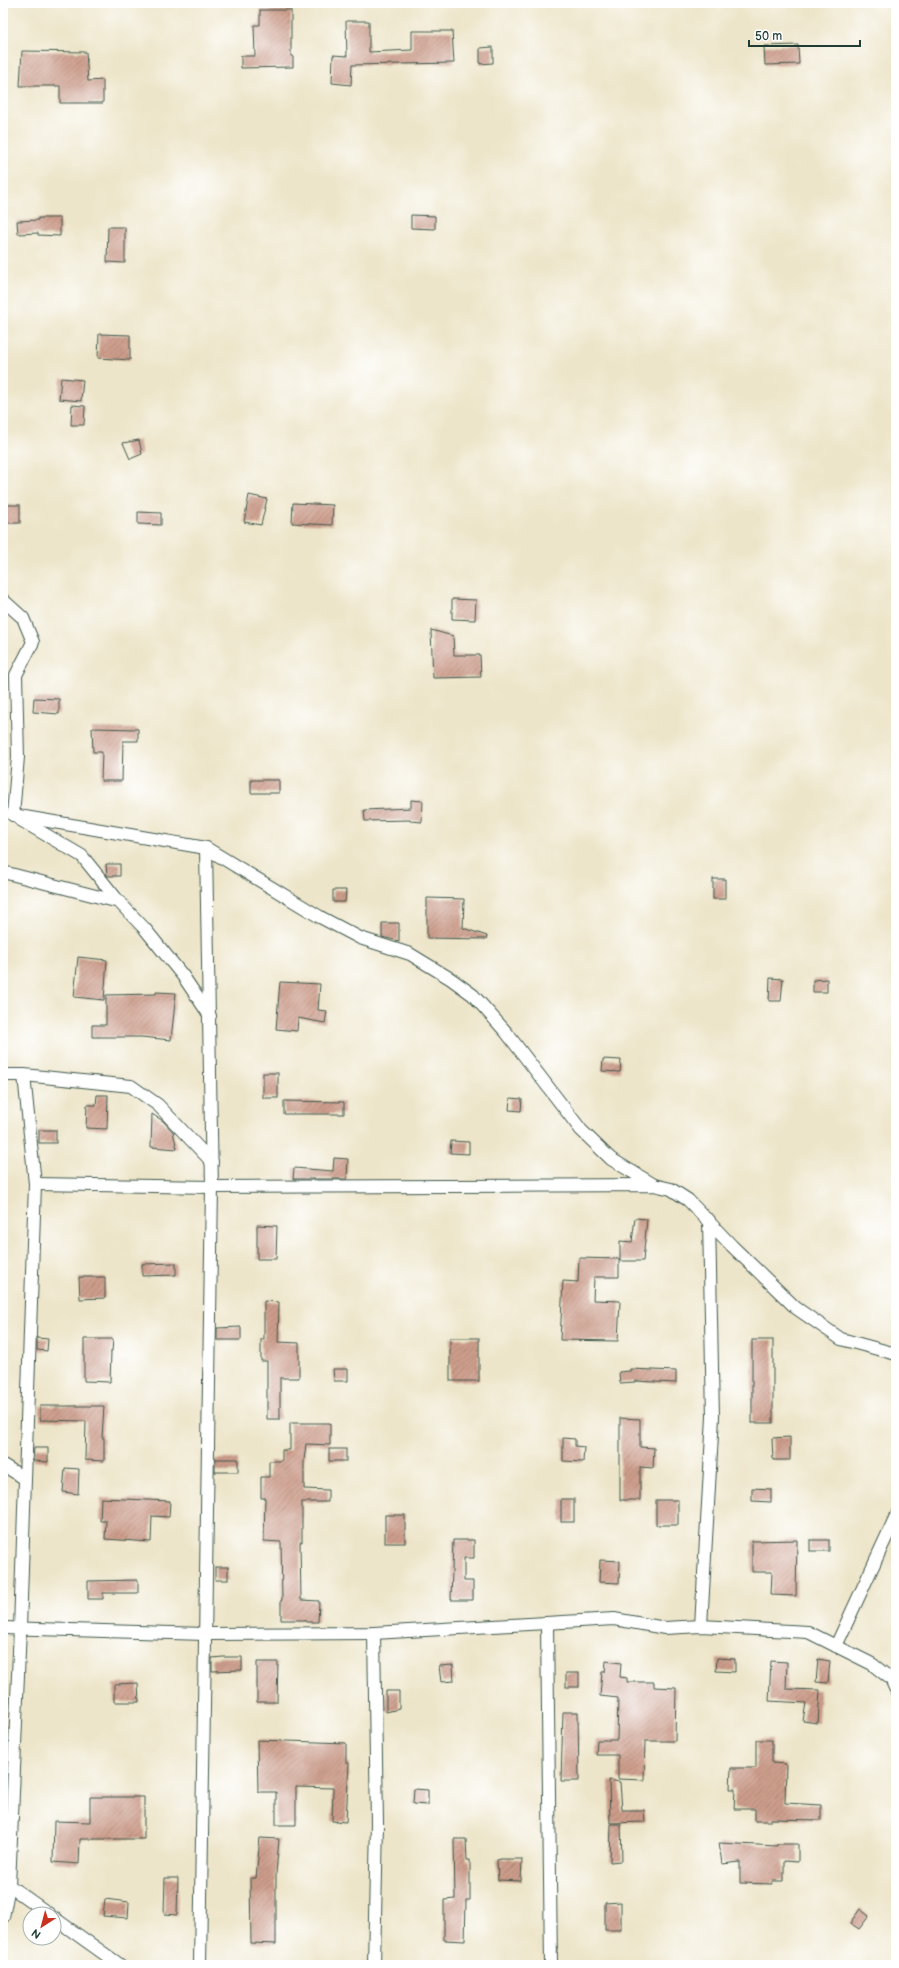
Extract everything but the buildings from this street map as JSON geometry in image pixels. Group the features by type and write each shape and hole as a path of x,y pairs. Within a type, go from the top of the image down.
{"street":[{"path":"3,600 23,618 33,642 16,675 18,757 13,815"},
{"path":"13,815 206,848 320,917 360,938 410,954 451,978 473,995 506,1032 581,1130 611,1159 654,1186"},
{"path":"13,815 82,856 119,902 145,929 183,976 210,1016"},
{"path":"200,1965 212,1187 206,848"},
{"path":"3,872 119,902"},
{"path":"3,1075 24,1075 131,1086 158,1106 212,1162"},
{"path":"3,1917 20,1628 35,1184 24,1075"},
{"path":"35,1184 212,1187 654,1186 671,1189 688,1200 709,1220 732,1246 796,1308 841,1339 896,1354"},
{"path":"701,1626 713,1417 709,1220"},
{"path":"3,1465 24,1478"},
{"path":"836,1646 896,1516"},
{"path":"3,1628 205,1634 374,1633 614,1619 665,1628 701,1626 808,1632 872,1664 891,1680 896,1690"},
{"path":"547,1624 551,1965"},
{"path":"374,1633 377,1823 374,1965"},
{"path":"6,1884 38,1906"},
{"path":"62,1924 120,1965"}]}
